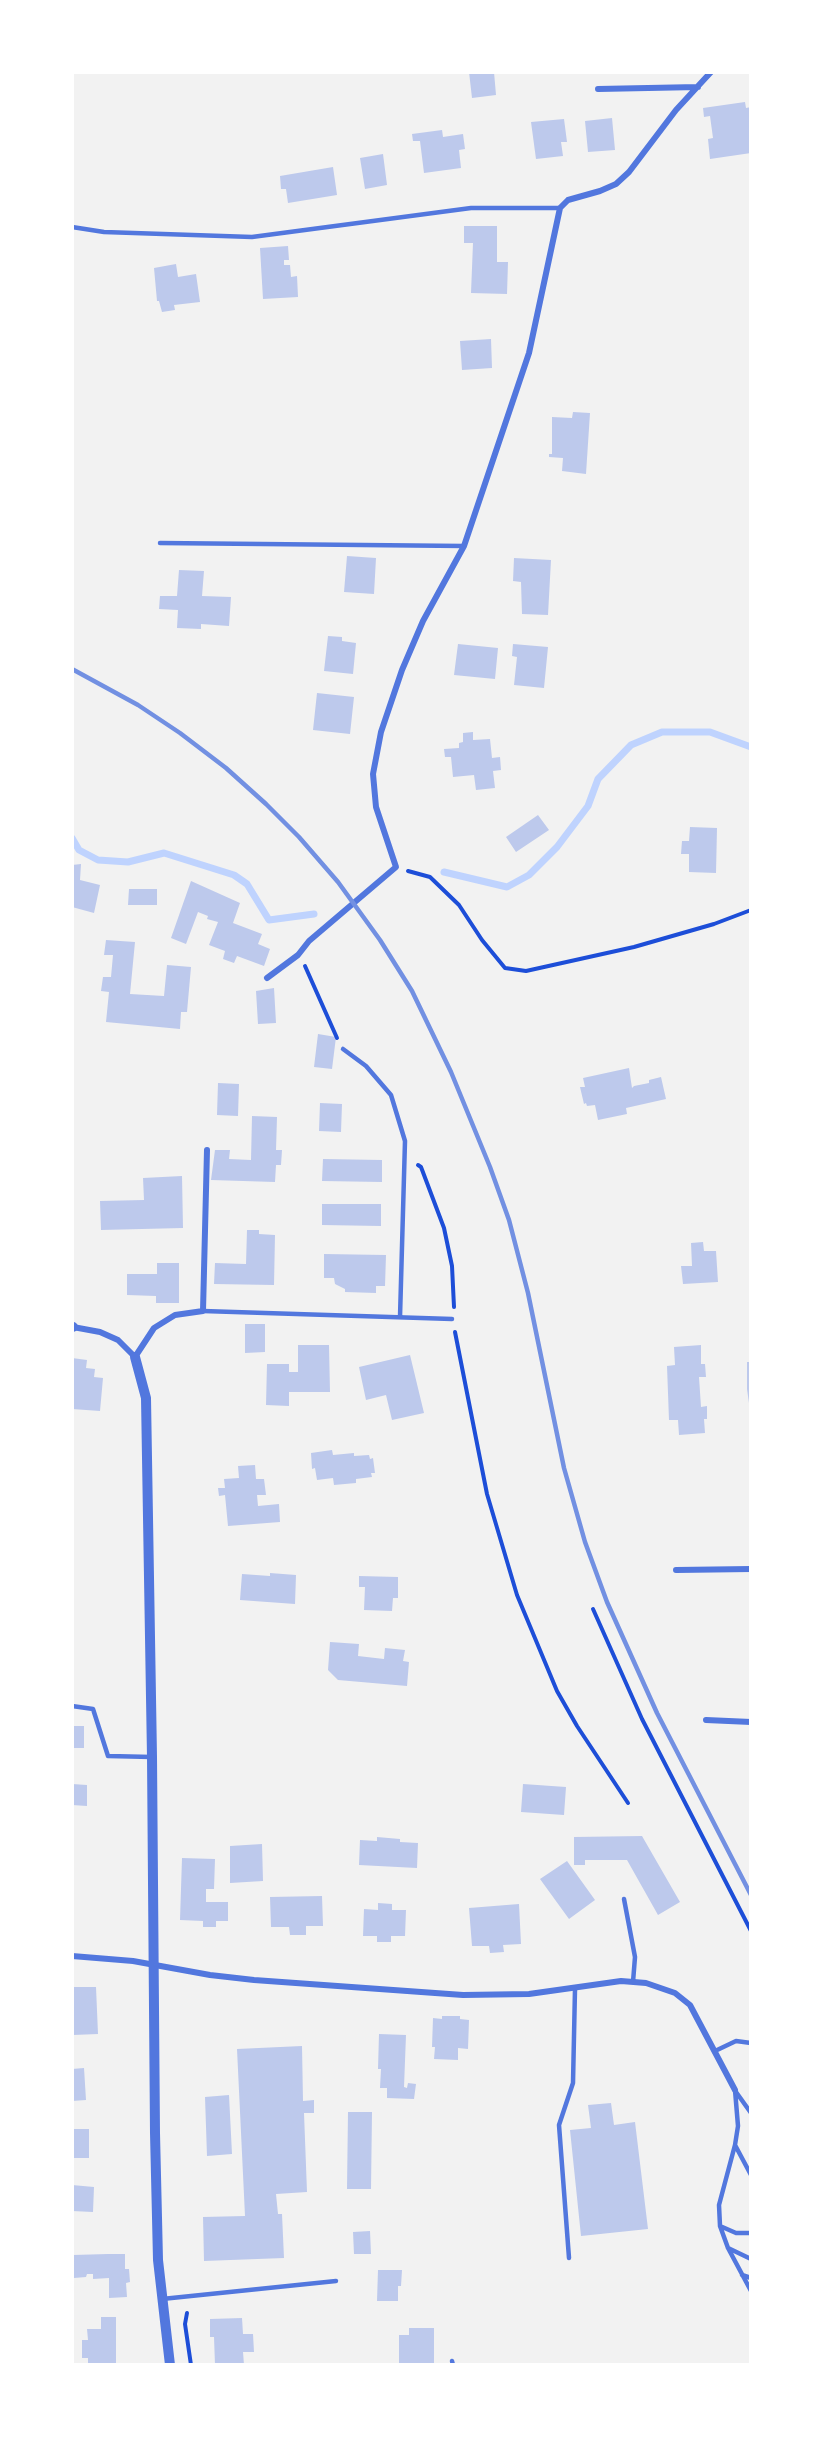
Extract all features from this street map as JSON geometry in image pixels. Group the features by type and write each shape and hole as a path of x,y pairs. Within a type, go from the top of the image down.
{"street":[{"path":"267,978 297,955 309,941 396,867 376,807 374,774 381,732 402,670 423,621 464,546 529,353 560,208 568,200 616,184 629,172 676,110 711,72"},
{"path":"597,89 698,87"},
{"path":"135,1357 154,1328 176,1315 203,1311 207,1150"},
{"path":"72,1327 100,1332 118,1340 135,1357 146,1398 158,2260 170,2365"},
{"path":"676,1570 751,1569"},
{"path":"706,1720 751,1722"},
{"path":"72,1956 153,1964 210,1975 254,1980 463,1995 529,1994 621,1981 665,1988 684,1998 696,2015 735,2090"}],"lane":[{"path":"72,227 104,232 252,237 471,208 560,208"},
{"path":"160,543 464,546"},
{"path":"343,1049 366,1066 391,1095 405,1141 400,1317"},
{"path":"203,1311 453,1319"},
{"path":"72,1706 93,1709 108,1756 152,1757"},
{"path":"624,1899 635,1957 633,1982"},
{"path":"569,2258 559,2125 573,2083 575,1989"},
{"path":"715,2051 739,2040 751,2043"},
{"path":"735,2090 751,2113"},
{"path":"735,2090 738,2126 718,2205 720,2226 728,2248 751,2291"},
{"path":"735,2145 751,2175"},
{"path":"720,2226 736,2233 751,2233"},
{"path":"728,2248 751,2259"},
{"path":"742,2275 751,2278"},
{"path":"162,2299 336,2282"}],"path":[{"path":"396,867 430,878 459,905 482,940 505,968 526,971 634,947 714,924 751,910"},
{"path":"297,955 311,976 325,1013 343,1049"},
{"path":"405,1151 421,1167 444,1228 452,1266 453,1319 487,1494 517,1595 557,1691 577,1726 628,1803"},
{"path":"593,1609 642,1719 751,1931"},
{"path":"187,2313 185,2324 191,2365"}],"building":[{"path":"469,72 494,72 496,95 472,98"},
{"path":"745,102 746,108 751,107 751,153 710,159 708,139 713,138 710,116 704,117 703,108"},
{"path":"612,118 615,150 588,152 585,121"},
{"path":"564,119 567,142 561,142 563,156 536,159 531,122"},
{"path":"442,130 443,137 463,134 465,149 459,150 461,168 424,173 420,141 413,141 412,134"},
{"path":"383,154 387,185 365,189 360,158"},
{"path":"333,167 337,195 288,203 286,189 281,189 280,176"},
{"path":"464,226 497,226 497,262 508,262 507,294 471,293 473,243 464,243"},
{"path":"288,246 289,260 284,260 284,265 290,265 291,277 297,276 298,297 263,299 260,248"},
{"path":"176,264 178,277 196,274 200,302 174,305 175,310 162,312 159,301 157,301 154,268"},
{"path":"491,339 492,368 462,370 460,341"},
{"path":"573,412 590,413 586,474 562,471 563,458 549,457 549,454 552,454 552,417 572,418"},
{"path":"347,556 376,558 374,594 344,592"},
{"path":"514,558 551,560 548,615 522,614 521,582 513,581"},
{"path":"179,570 204,571 202,596 231,597 229,626 201,624 201,629 177,628 178,610 159,609 160,596 177,596"},
{"path":"328,636 342,637 342,641 356,643 353,674 324,671"},
{"path":"458,644 498,648 495,679 454,675"},
{"path":"513,644 548,647 544,688 514,685 517,657 512,656"},
{"path":"317,693 354,697 350,734 313,730"},
{"path":"473,732 473,740 490,739 492,758 500,757 501,770 493,771 495,788 476,790 474,775 453,777 451,757 445,757 444,749 459,748 459,743 463,742 463,733"},
{"path":"538,815 549,830 516,852 506,837"},
{"path":"690,827 717,828 716,873 689,872 689,854 681,854 682,841 689,841"},
{"path":"81,864 80,880 100,885 94,913 72,907 72,865"},
{"path":"191,881 240,903 233,923 262,934 258,944 270,949 264,966 237,956 234,963 223,959 225,951 209,945 218,922 207,919 208,916 198,912 186,944 171,938"},
{"path":"129,889 157,889 157,905 128,905"},
{"path":"106,940 135,942 130,994 164,996 167,965 191,967 187,1012 181,1012 180,1029 106,1022 109,992 101,991 103,977 111,977 113,955 104,955"},
{"path":"274,988 276,1023 258,1024 256,991"},
{"path":"318,1034 336,1037 332,1069 314,1067"},
{"path":"629,1068 632,1088 661,1077 666,1099 626,1108 627,1114 598,1120 595,1105 584,1104 580,1087 585,1087 583,1078"},
{"path":"218,1083 239,1084 238,1116 217,1115"},
{"path":"320,1103 342,1104 341,1132 319,1131"},
{"path":"252,1116 277,1117 276,1150 282,1150 281,1165 276,1165 275,1182 211,1180 215,1150 230,1150 229,1159 251,1160"},
{"path":"323,1159 382,1160 382,1182 322,1181"},
{"path":"182,1176 183,1228 101,1230 100,1201 144,1200 143,1178"},
{"path":"322,1204 381,1204 381,1226 322,1225"},
{"path":"247,1230 259,1230 259,1234 275,1235 274,1285 214,1284 215,1263 246,1264"},
{"path":"703,1242 704,1251 716,1251 718,1282 683,1284 681,1266 692,1266 691,1243"},
{"path":"324,1254 386,1255 385,1286 376,1286 376,1293 345,1292 345,1289 335,1284 334,1278 324,1278"},
{"path":"157,1263 179,1263 179,1303 156,1303 156,1296 127,1295 127,1274 157,1274"},
{"path":"245,1324 265,1324 265,1352 245,1353"},
{"path":"298,1345 329,1345 330,1392 289,1392 289,1406 266,1405 267,1364 289,1364 289,1372 298,1372"},
{"path":"701,1345 701,1364 705,1364 706,1377 699,1377 701,1407 707,1406 707,1419 704,1419 705,1433 679,1435 678,1420 669,1420 667,1366 675,1365 674,1347"},
{"path":"410,1355 424,1413 392,1420 386,1395 366,1400 359,1367"},
{"path":"72,1358 87,1360 86,1368 95,1369 94,1377 103,1378 100,1411 72,1409"},
{"path":"747,1362 751,1362 751,1403 749,1403 747,1389"},
{"path":"332,1450 333,1455 354,1453 354,1456 369,1455 370,1459 373,1458 375,1473 371,1473 372,1477 356,1479 356,1483 334,1485 333,1478 317,1480 315,1468 312,1469 311,1453"},
{"path":"255,1465 256,1479 264,1479 266,1495 257,1495 258,1506 279,1504 280,1522 228,1526 225,1495 219,1496 218,1488 225,1488 224,1479 239,1478 238,1466"},
{"path":"270,1573 296,1575 295,1604 240,1600 242,1574 270,1576"},
{"path":"359,1576 398,1577 398,1598 393,1598 392,1611 364,1610 365,1587 359,1587"},
{"path":"330,1642 359,1644 358,1656 384,1659 385,1648 405,1650 403,1661 409,1662 407,1686 338,1680 328,1670"},
{"path":"72,1726 84,1726 84,1748 72,1748"},
{"path":"72,1784 87,1785 87,1806 72,1805"},
{"path":"523,1784 566,1787 564,1815 521,1812"},
{"path":"642,1836 680,1902 658,1915 627,1860 585,1860 585,1865 574,1865 574,1837"},
{"path":"377,1837 418,1843 417,1868 359,1865 360,1840 377,1841"},
{"path":"262,1844 263,1881 230,1883 230,1846"},
{"path":"182,1858 215,1859 214,1889 206,1889 206,1902 228,1902 228,1921 216,1921 216,1927 203,1927 203,1921 180,1920"},
{"path":"567,1861 595,1900 569,1919 540,1879"},
{"path":"322,1896 323,1926 306,1926 306,1935 290,1935 289,1927 271,1927 270,1897"},
{"path":"378,1903 392,1904 392,1910 406,1910 405,1936 391,1936 391,1942 377,1942 377,1936 363,1936 364,1909 378,1910"},
{"path":"519,1904 521,1944 503,1945 504,1952 490,1953 489,1946 472,1946 469,1908"},
{"path":"72,1987 96,1987 98,2034 73,2035"},
{"path":"442,2016 460,2016 460,2019 469,2020 468,2049 458,2048 458,2060 434,2059 433,2018 442,2019"},
{"path":"379,2034 406,2035 404,2087 407,2088 408,2083 416,2084 414,2099 387,2098 387,2088 380,2088"},
{"path":"302,2046 303,2101 314,2100 314,2113 304,2113 307,2192 276,2194 278,2214 282,2214 284,2258 204,2261 203,2217 245,2216 237,2049"},
{"path":"84,2068 86,2100 72,2101 72,2069"},
{"path":"229,2095 232,2154 207,2156 205,2097"},
{"path":"611,2103 614,2125 635,2122 648,2229 581,2236 570,2130 591,2128 588,2105"},
{"path":"348,2112 372,2112 371,2189 347,2189"},
{"path":"72,2129 89,2129 89,2158 72,2158"},
{"path":"72,2185 94,2187 93,2212 72,2211"},
{"path":"370,2231 371,2254 354,2254 353,2232"},
{"path":"125,2254 125,2269 129,2269 130,2282 126,2283 127,2297 109,2298 109,2278 93,2279 93,2274 87,2274 86,2277 74,2278 73,2255"},
{"path":"378,2270 402,2270 401,2286 398,2286 398,2301 377,2301"},
{"path":"101,2317 116,2317 116,2365 88,2365 88,2358 82,2358 82,2340 88,2340 87,2329 101,2329"},
{"path":"242,2318 243,2334 253,2334 254,2352 243,2352 244,2365 215,2365 214,2337 210,2337 210,2319"},
{"path":"409,2328 434,2328 434,2365 399,2365 399,2335 409,2335"}],"waterway":[{"path":"444,872 507,887 529,875 557,847 588,806 598,779 631,745 662,732 710,732 751,747"},
{"path":"72,838 79,850 98,860 128,862 164,853 234,875 247,884 269,920 314,914"}],"railway":[{"path":"72,669 138,705 180,733 226,768 266,804 299,837 338,882 380,940 412,991 451,1072 509,1220 528,1293 564,1468 585,1542 607,1602 657,1713 751,1895"}]}
